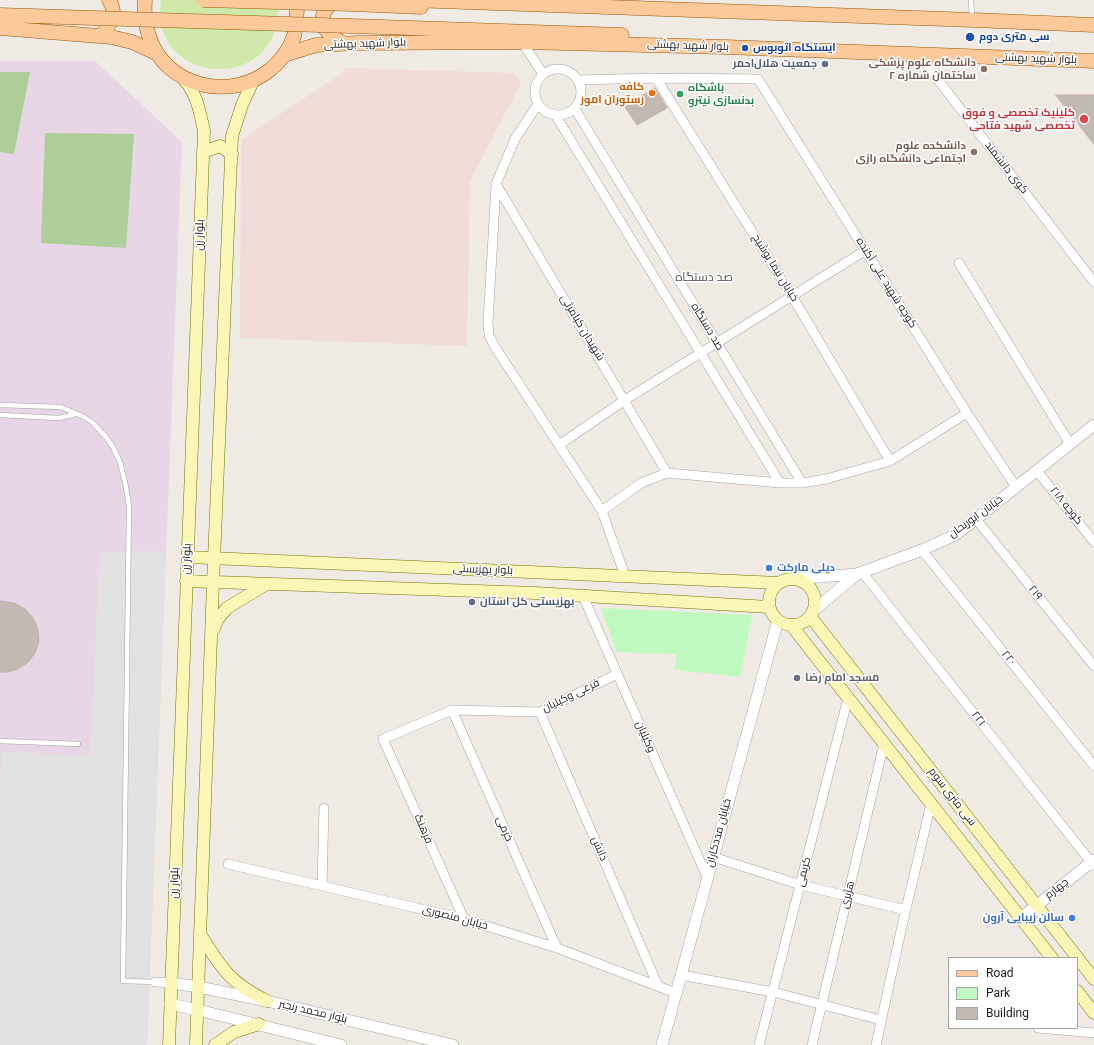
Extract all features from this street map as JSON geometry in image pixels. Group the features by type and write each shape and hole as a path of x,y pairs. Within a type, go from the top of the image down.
{"main road":[{"path":"102,36 111,22 113,15 113,9 108,0"},
{"path":"145,0 145,20 149,38 158,54 169,67 183,78 206,86 218,88 242,85 265,74 276,65 284,55 293,38 297,19 297,0"},
{"path":"203,0 669,16 692,10"},
{"path":"334,0 323,13 321,21 326,31 335,39 343,43"},
{"path":"411,0 619,4 692,10 1094,26"},
{"path":"0,15 668,36 691,46"},
{"path":"0,28 111,37 132,42 158,54"},
{"name":"بلوار شهید بهشتی","path":"284,55 316,45 343,43 522,42 691,46 1094,61"},
{"name":"بلوار زن","path":"169,1045 204,131 198,101 191,88 183,78"},
{"path":"196,1045 213,583 232,136 242,105 253,80"},
{"path":"203,152 220,146 232,154"},
{"name":"بلوار بهزیستی","path":"188,557 779,583"},
{"path":"535,593 538,572"},
{"path":"788,579 793,579 800,580 811,589 815,603 811,614 802,623 791,625 784,624 773,615 769,600 770,594 774,587 788,579"},
{"name":"بلوار بهزیستی","path":"186,581 265,585 535,593 770,608"},
{"path":"211,636 217,620 227,608 265,585"},
{"name":"سی متری سوم","path":"811,614 1077,957"},
{"name":"سی متری سوم","path":"791,625 1051,957"},
{"path":"200,934 213,955 231,978 241,987 267,1001"},
{"name":"سی متری سوم","path":"1078,958 1094,978"},
{"path":"1078,992 1094,1013"},
{"path":"215,1045 234,1032 259,1024"}],"street":[{"path":"522,42 543,74"},
{"name":"کوی دانشمند","path":"918,54 1094,282"},
{"path":"562,69 571,72 578,80 582,95 580,103 569,113 556,116 549,114 538,104 535,97 535,88 543,74 552,70 562,69"},
{"path":"578,80 656,78"},
{"name":"کوچه شهید علی آکنده","path":"656,78 758,79 967,413 1016,488"},
{"name":"خیابان نیما یوشیج","path":"656,78 792,296 890,461"},
{"path":"538,104 515,140 496,184 488,323 490,335 495,347 602,511 625,576"},
{"name":"صد دستگاه","path":"575,109 802,482"},
{"name":"صد دستگاه","path":"556,116 780,483"},
{"name":"شهیدان کیامرثی","path":"496,184 667,473"},
{"path":"559,445 625,400 866,250"},
{"path":"959,263 1070,444"},
{"path":"602,511 641,483 667,473 780,483 826,479 890,461 967,413"},
{"name":"خیابان ابوریحان","path":"793,579 860,573 922,550 955,535 1094,425"},
{"name":"کوچه ۲۱۸","path":"1037,471 1094,542"},
{"name":"۲۱۹","path":"976,519 1094,666"},
{"name":"۲۲۰","path":"922,550 1094,766"},
{"path":"811,614 860,573"},
{"name":"۲۲۱","path":"860,573 1093,863"},
{"name":"وکیلیان","path":"583,596 707,877"},
{"name":"خیابان مددکاران","path":"662,1045 682,975 712,857 778,620"},
{"name":"فرعی وکیلیان","path":"452,710 540,712 617,674"},
{"name":"کریمی","path":"759,1045 848,698"},
{"name":"فرهنگ","path":"452,710 383,739 464,919"},
{"name":"خرمی","path":"452,710 557,948"},
{"name":"دانش","path":"540,712 658,986"},
{"name":"هژبری","path":"812,1045 884,744"},
{"path":"876,1045 931,804"},
{"path":"322,885 324,808"},
{"path":"712,857 801,886 906,910"},
{"name":"چهارم","path":"1021,918 1093,863"},
{"name":"خیابان منصوری","path":"228,864 464,919 557,948 676,993"},
{"path":"682,975 773,992 881,1020"},
{"path":"155,982 171,983"},
{"name":"بلوار محمد رنجبر","path":"171,983 199,987 267,1001 453,1045"},
{"path":"170,1004 259,1024 340,1045"},
{"path":"1049,1029 1094,1033"}],"lane":[{"path":"971,0 973,20"},
{"path":"0,405 61,407 84,417 93,423 114,447 122,469 129,506 123,981 155,982"},
{"path":"0,415 59,418 76,414"},
{"path":"0,741 78,744"}],"shaded area":[{"path":"0,61 95,61 182,142 147,1045 0,1045"},
{"path":"345,68 512,73 517,76 521,83 470,181 467,346 240,338 241,140 344,72"},
{"path":"166,551 147,1045 0,1045 0,789 2,752 90,755 100,552"}],"green space":[{"path":"161,0 277,0 275,31 262,53 241,65 218,69 194,64 175,51 162,29"},
{"path":"0,72 30,72 14,154 0,152"},
{"path":"45,133 134,134 126,248 41,243"},
{"path":"601,608 752,615 740,677 675,670 676,654 617,652"}],"building":[{"path":"655,88 667,108 637,125 625,107"},
{"name":"کلینیک تخصصی و فوق تخصصی شهید فتاحی","path":"1056,95 1094,95 1094,144"},
{"path":"0,601 14,603 25,609 33,618 38,629 39,641 35,653 28,662 18,669 7,672 0,672"}],"place":[{"name":"سی متری دوم","path":"970,37"},
{"name":"ایستگاه اتوبوس","path":"745,48"},
{"name":"جمعیت هلال‌احمر","path":"825,64"},
{"name":"دانشگاه علوم پزشکی ساختمان شماره ۲","path":"984,69"},
{"name":"کافه رستوران امور","path":"652,93"},
{"name":"باشگاه بدنسازی نیترو","path":"680,94"},
{"name":"کلینیک تخصصی و فوق تخصصی شهید فتاحی","path":"1084,119"},
{"name":"دانشکده علوم اجتماعی دانشگاه رازی","path":"974,152"},
{"name":"دیلی مارکت","path":"769,568"},
{"name":"بهزیستی کل استان","path":"472,602"},
{"name":"مسجد امام رضا","path":"797,678"},
{"name":"سالن زیبایی آرون","path":"1072,918"}],"district":[{"name":"صد دستگاه","path":"704,278"}]}
